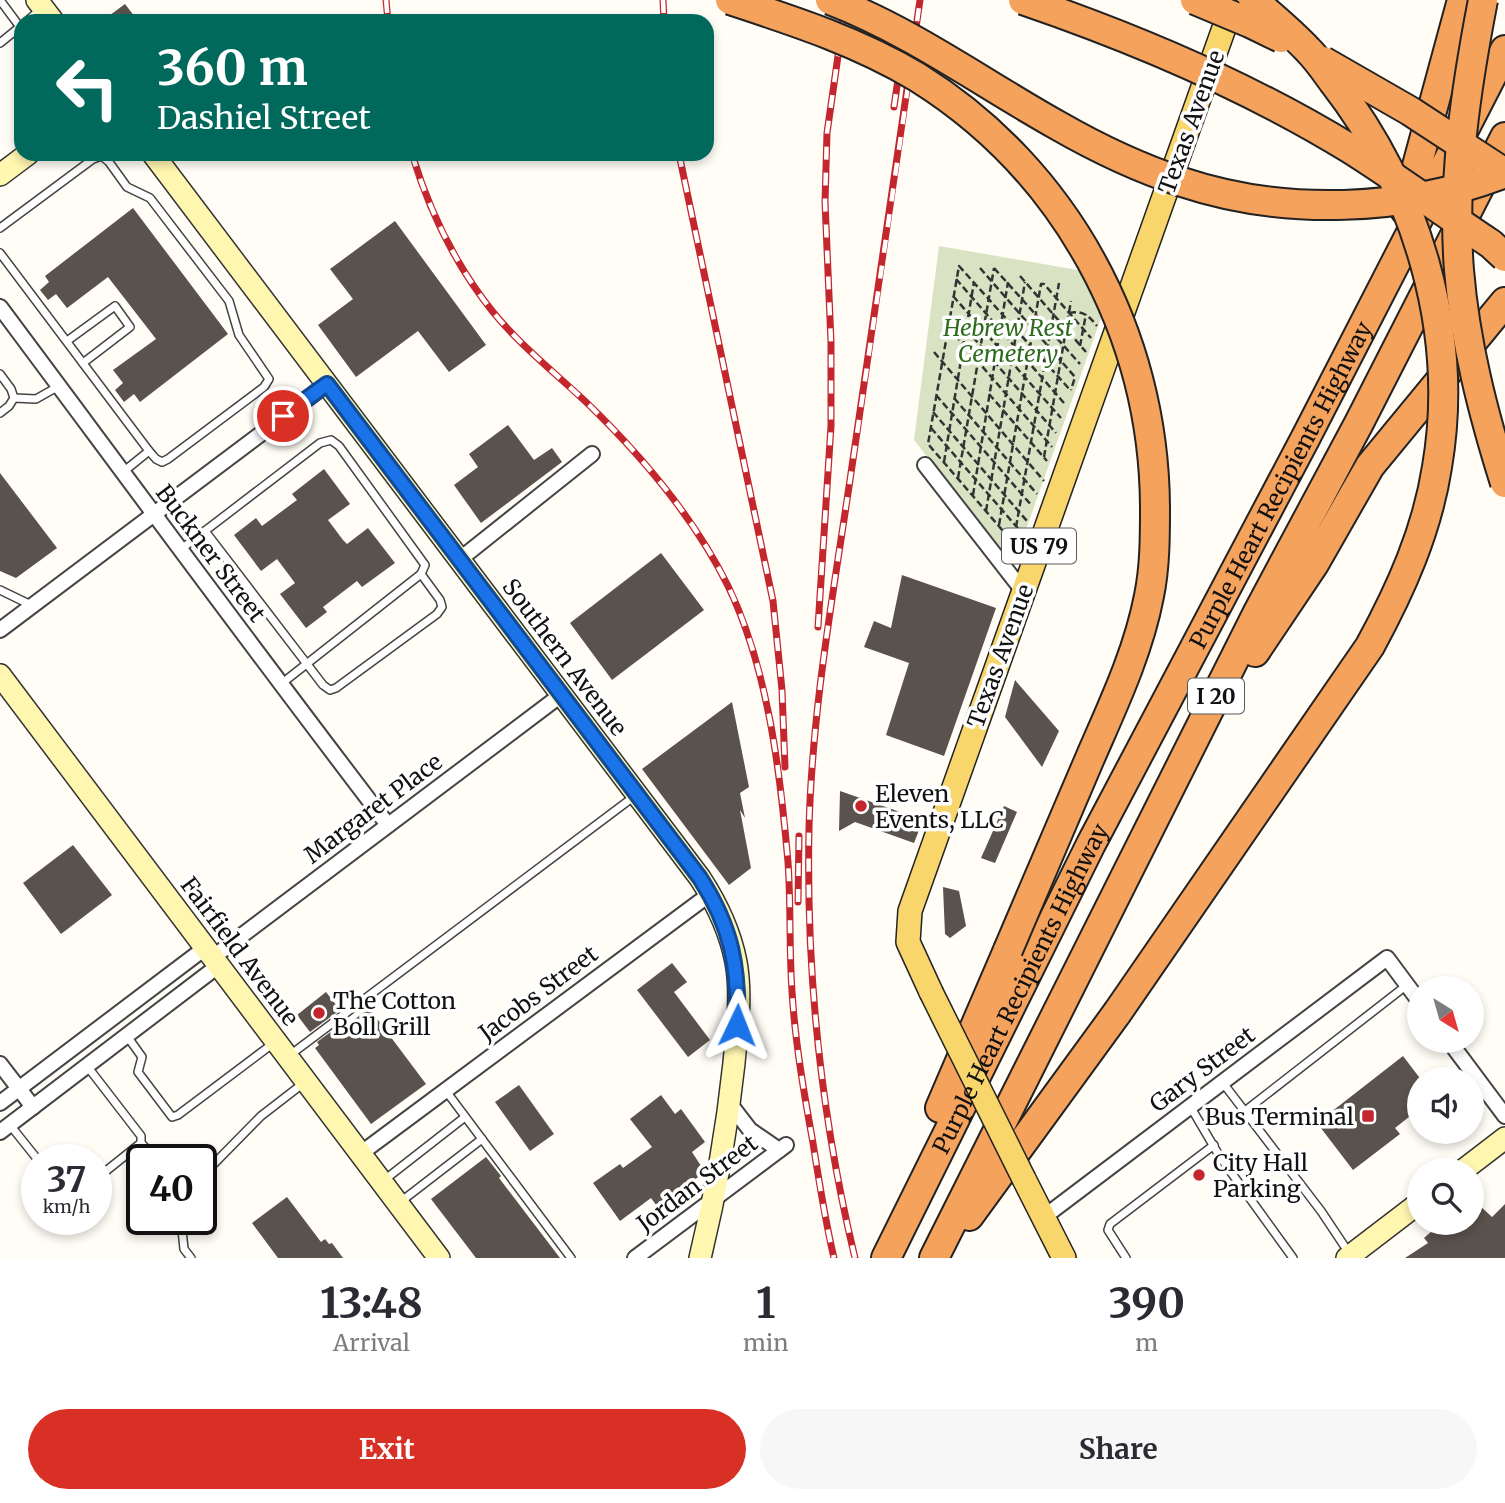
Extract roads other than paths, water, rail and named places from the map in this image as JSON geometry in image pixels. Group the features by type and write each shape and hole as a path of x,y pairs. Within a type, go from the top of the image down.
{"highway":[{"path":"730,0 791,20 858,46 888,61 950,101 996,140 1040,187 1076,234 1104,284 1142,387 1153,448 1155,514 1150,593 1142,628 1121,690 937,1115 884,1258"},
{"path":"830,0 882,22 1058,126 1133,164 1183,183 1230,195 1280,202 1340,205 1439,194 1505,173"},
{"path":"1023,0 1152,47 1286,112 1350,149 1491,244 1505,257"},
{"path":"1195,0 1250,23 1364,83 1505,173"},
{"path":"936,1258 1117,1013 1370,646 1417,546 1432,495 1441,442 1443,391 1437,320 1424,261 1395,182 1350,104 1310,51 1253,0"},
{"path":"1387,281 1462,0"},
{"path":"1483,0 1467,94 1458,178 1459,269 1475,378 1505,482"},
{"name":"Purple Heart Recipients Highway","path":"884,1258 1085,855 1387,281 1505,50"},
{"name":"Purple Heart Recipients Highway","path":"936,1258 1096,932 1258,612 1365,411 1505,137"},
{"path":"1194,741 1314,564 1370,466 1505,302"}],"main road":[{"name":"Texas Avenue","path":"1065,1258 908,942 910,911 1234,0"}],"street":[{"path":"0,175 19,161"},
{"name":"Southern Avenue","path":"158,161 710,894 726,927 737,972 737,1025 730,1104 714,1199 700,1258"},
{"name":"Buckner Street","path":"0,307 280,685 388,825"},
{"path":"0,630 327,384"},
{"path":"459,560 592,454"},
{"path":"925,465 1023,591"},
{"name":"Fairfield Avenue","path":"0,675 439,1258"},
{"name":"Margaret Place","path":"0,1103 212,957 561,695"},
{"name":"Jacobs Street","path":"360,1154 710,894"},
{"name":"Margaret Place","path":"5,1128 127,1036 212,957"},
{"name":"Gary Street","path":"1044,1217 1387,958 1407,985"},
{"path":"1459,1054 1505,1115"},
{"path":"0,1063 33,1107"},
{"name":"Jordan Street","path":"635,1258 782,1147 750,1130 730,1104"},
{"path":"1479,1158 1505,1139"},
{"path":"1349,1257 1407,1212"}],"lane":[{"path":"1,0 14,17"},
{"path":"0,43 14,32"},
{"path":"0,228 90,161"},
{"path":"0,252 156,459 162,462 168,459 264,387 268,379 239,335 229,301 150,198 127,187 108,161"},
{"path":"67,341 115,306 130,327 83,363"},
{"path":"0,374 14,398"},
{"path":"14,398 36,399 59,385"},
{"path":"0,413 14,398"},
{"path":"180,550 320,443 331,440 339,446 425,565 421,574 280,685"},
{"path":"123,472 149,451"},
{"path":"205,531 306,664 330,690 437,614 442,607 440,600 421,574"},
{"path":"0,590 32,606"},
{"path":"127,1036 142,1057 138,1072 172,1117 178,1115 281,1049 636,794"},
{"path":"1245,1111 1407,985"},
{"path":"87,1066 141,1136 141,1143 112,1166"},
{"path":"217,1161 261,1116 305,1081"},
{"path":"1222,1082 1321,1212 1349,1257"},
{"path":"445,1091 571,1258"},
{"path":"1190,1106 1289,1257"},
{"path":"382,1182 465,1118"},
{"path":"5,1128 22,1144"},
{"path":"398,1203 482,1139"},
{"path":"1126,1258 1108,1230 1110,1224 1214,1145"},
{"path":"183,1235 184,1249 191,1258"}],"railway":[{"path":"386,0 387,14"},
{"path":"663,0 664,14"},
{"path":"818,627 831,426 831,342 825,202 827,133 846,0"},
{"path":"855,1258 833,1152 818,1044 810,936 811,784 824,653 920,0"},
{"path":"894,107 905,31"},
{"path":"414,161 445,237 467,276 514,336 606,422 665,488 714,560 742,618 762,686 776,756 788,862 795,1029 834,1258"},
{"path":"680,161 773,601 782,690 785,767"},
{"path":"798,902 799,836"}],"place":[{"name":"Eleven Events, LLC","path":"861,806"},
{"name":"The Cotton Boll Grill","path":"319,1013"},
{"name":"Bus Terminal","path":"1368,1116"},
{"name":"City Hall Parking","path":"1199,1175"}],"park label":[{"name":"Hebrew Rest Cemetery","path":"1008,340"}]}
